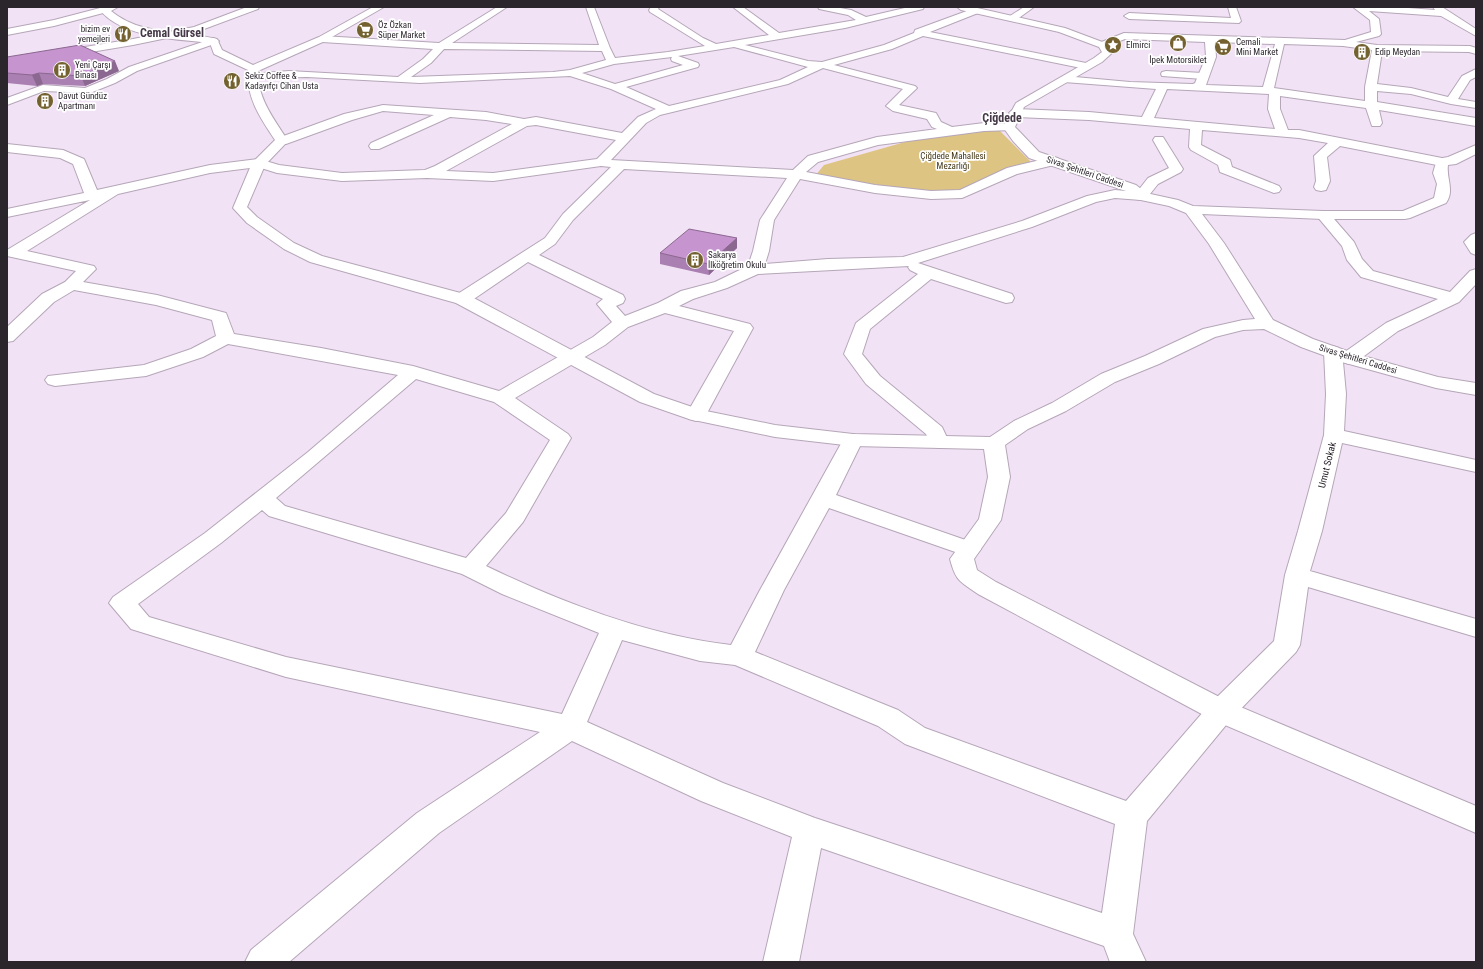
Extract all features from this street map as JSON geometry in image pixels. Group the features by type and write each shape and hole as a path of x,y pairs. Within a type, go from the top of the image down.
{"street":[{"path":"7,63 170,35 196,29 217,14 242,12 255,7"},
{"path":"252,73 322,39 380,7"},
{"path":"400,80 427,61 441,46 503,7"},
{"path":"590,7 605,48 613,62"},
{"path":"655,7 653,10 700,40 715,47"},
{"path":"742,7 777,36"},
{"path":"822,7 851,13 864,20"},
{"path":"214,41 218,52 252,73 400,80 496,78 571,73 613,62 668,56 729,44 845,25 920,7"},
{"path":"755,269 761,251 767,220 796,174 813,159 877,141 984,127 1009,127 1020,105 1098,60 1108,52 1102,45 1062,30 961,7"},
{"path":"1013,18 1030,7"},
{"path":"1102,45 1127,22 1236,21 1232,7"},
{"path":"1357,7 1440,10 1476,33"},
{"path":"1343,43 1376,34 1374,19 1360,7"},
{"path":"7,31 54,23 109,9 116,20 142,31 214,41"},
{"path":"601,162 642,120 656,112 784,82 822,65 888,48 924,32 923,30 975,11"},
{"path":"7,31 38,20 42,17"},
{"path":"1127,22 1210,39 1343,43 1377,48 1470,49 1476,51"},
{"path":"845,25 873,29"},
{"path":"902,31 924,32 1086,66"},
{"path":"322,39 441,46 605,48"},
{"path":"1196,87 1200,85 1210,57 1210,39"},
{"path":"21,86 86,91 111,81 133,69 214,41"},
{"path":"1280,42 1272,92 1274,112 1283,133"},
{"path":"729,44 808,64 822,65 911,88 892,106 897,109 932,116 936,124 952,132"},
{"path":"90,48 108,57"},
{"path":"1376,123 1371,105 1371,87 1377,48"},
{"path":"616,87 694,66 668,56"},
{"path":"120,63 133,69"},
{"path":"1451,101 1466,78 1476,72"},
{"path":"252,73 257,102 282,141"},
{"path":"571,73 616,87 667,109"},
{"path":"1166,74 1203,76"},
{"path":"1064,79 1130,85 1196,87 1272,92 1371,105 1476,122"},
{"path":"1146,122 1163,86"},
{"path":"1371,87 1411,91 1451,101 1476,105"},
{"path":"7,102 42,88"},
{"path":"524,123 486,116 383,108 348,117 282,141 259,163 240,208 252,220 289,246 316,259 462,299 647,398 696,415 774,431 853,440 994,443 1022,425 1059,407 1108,378 1152,360 1209,333 1243,325 1267,324 1216,243 1190,210"},
{"path":"1015,113 1089,116 1299,134 1442,162 1451,161 1476,149"},
{"path":"375,146 449,114"},
{"path":"427,174 440,169 524,123 536,121 626,138"},
{"path":"1196,126 1195,147 1225,163 1225,169 1238,175 1267,184 1274,189"},
{"name":"Sivas Şehitleri Caddesi","path":"1009,127 1017,138 1034,155 1131,188 1141,196 1190,210"},
{"path":"501,398 599,341 622,323 664,307 687,295 721,285 755,269 828,264 904,262 1027,224 1092,199 1115,194 1141,196 1153,181 1176,169 1159,140"},
{"path":"1321,187 1323,182 1320,156 1337,142"},
{"path":"7,148 63,154 78,162 92,196"},
{"path":"10,196 11,212 113,192 210,170 259,163 277,169 342,177 427,174 493,177 601,162 621,165 796,174 875,189 931,195 962,194 1012,171 1053,161"},
{"path":"1190,210 1224,210 1323,215 1405,215 1441,200 1444,184 1440,173 1442,162"},
{"path":"462,299 550,240 568,217 621,165"},
{"path":"7,337 48,298 71,285 88,269 13,253 113,192"},
{"path":"1323,215 1349,245 1355,260 1367,274 1452,298"},
{"path":"1476,238 1472,242 1476,250"},
{"path":"528,256 617,299 606,304 622,323"},
{"path":"904,262 929,273 1006,298"},
{"path":"929,273 862,327 853,354 873,380 935,431 939,442"},
{"path":"1341,355 1392,327 1452,298 1476,274"},
{"path":"71,285 157,300 220,317 226,338"},
{"path":"664,307 744,328 696,415"},
{"name":"Sivas Şehitleri Caddesi","path":"1267,324 1307,343 1341,355 1436,382 1476,389"},
{"path":"55,380 146,370 197,353 226,338 254,344 321,354 413,372 501,398 560,438 515,517 471,568"},
{"name":"Umut Sokak","path":"1132,817 1221,711 1286,645 1297,576 1334,435 1336,394 1341,355"},
{"path":"413,372 315,456 213,538 122,603 140,623 286,667 570,727 712,792 809,830 1116,934"},
{"path":"1334,435 1476,466"},
{"path":"739,656 772,590 853,440"},
{"path":"994,443 999,477 990,520 962,559 966,574 987,588 1221,711 1476,820"},
{"path":"263,498 277,511 471,568 511,588 614,629 700,651 739,656 888,718 915,736 1132,817 1116,934 1128,962"},
{"path":"823,498 969,549"},
{"path":"1297,576 1476,628"},
{"path":"263,962 428,823 570,727 614,629"},
{"path":"781,962 809,830"}],"green space":[{"name":"Çiğdede Mahallesi Mezarlığı","path":"996,127 1037,168 1009,173 958,191 942,192 907,189 815,176 824,165 912,140"}],"building":[{"path":"80,45 115,61 81,76 39,73 32,75 7,73 7,57"},
{"path":"689,229 737,238 708,264 660,253"}],"place":[{"name":"Öz Özkan Süper Market","path":"365,30"},
{"name":"bizim ev yemejleri","path":"123,34"},
{"name":"İpek Motorsiklet","path":"1178,43"},
{"name":"Elmirci","path":"1113,45"},
{"name":"Cemali Mini Market","path":"1223,47"},
{"name":"Edip Meydan","path":"1362,52"},
{"name":"Yeni Çarşı Binası","path":"62,70"},
{"name":"Sekiz Coffee & Kadayıfçı Cihan Usta","path":"232,81"},
{"name":"Davut Gündüz Apartmanı","path":"45,101"},
{"name":"Sakarya İlköğretim Okulu","path":"695,260"}],"district":[{"name":"Cemal Gürsel","path":"172,33"},
{"name":"Çiğdede","path":"1002,118"}]}
